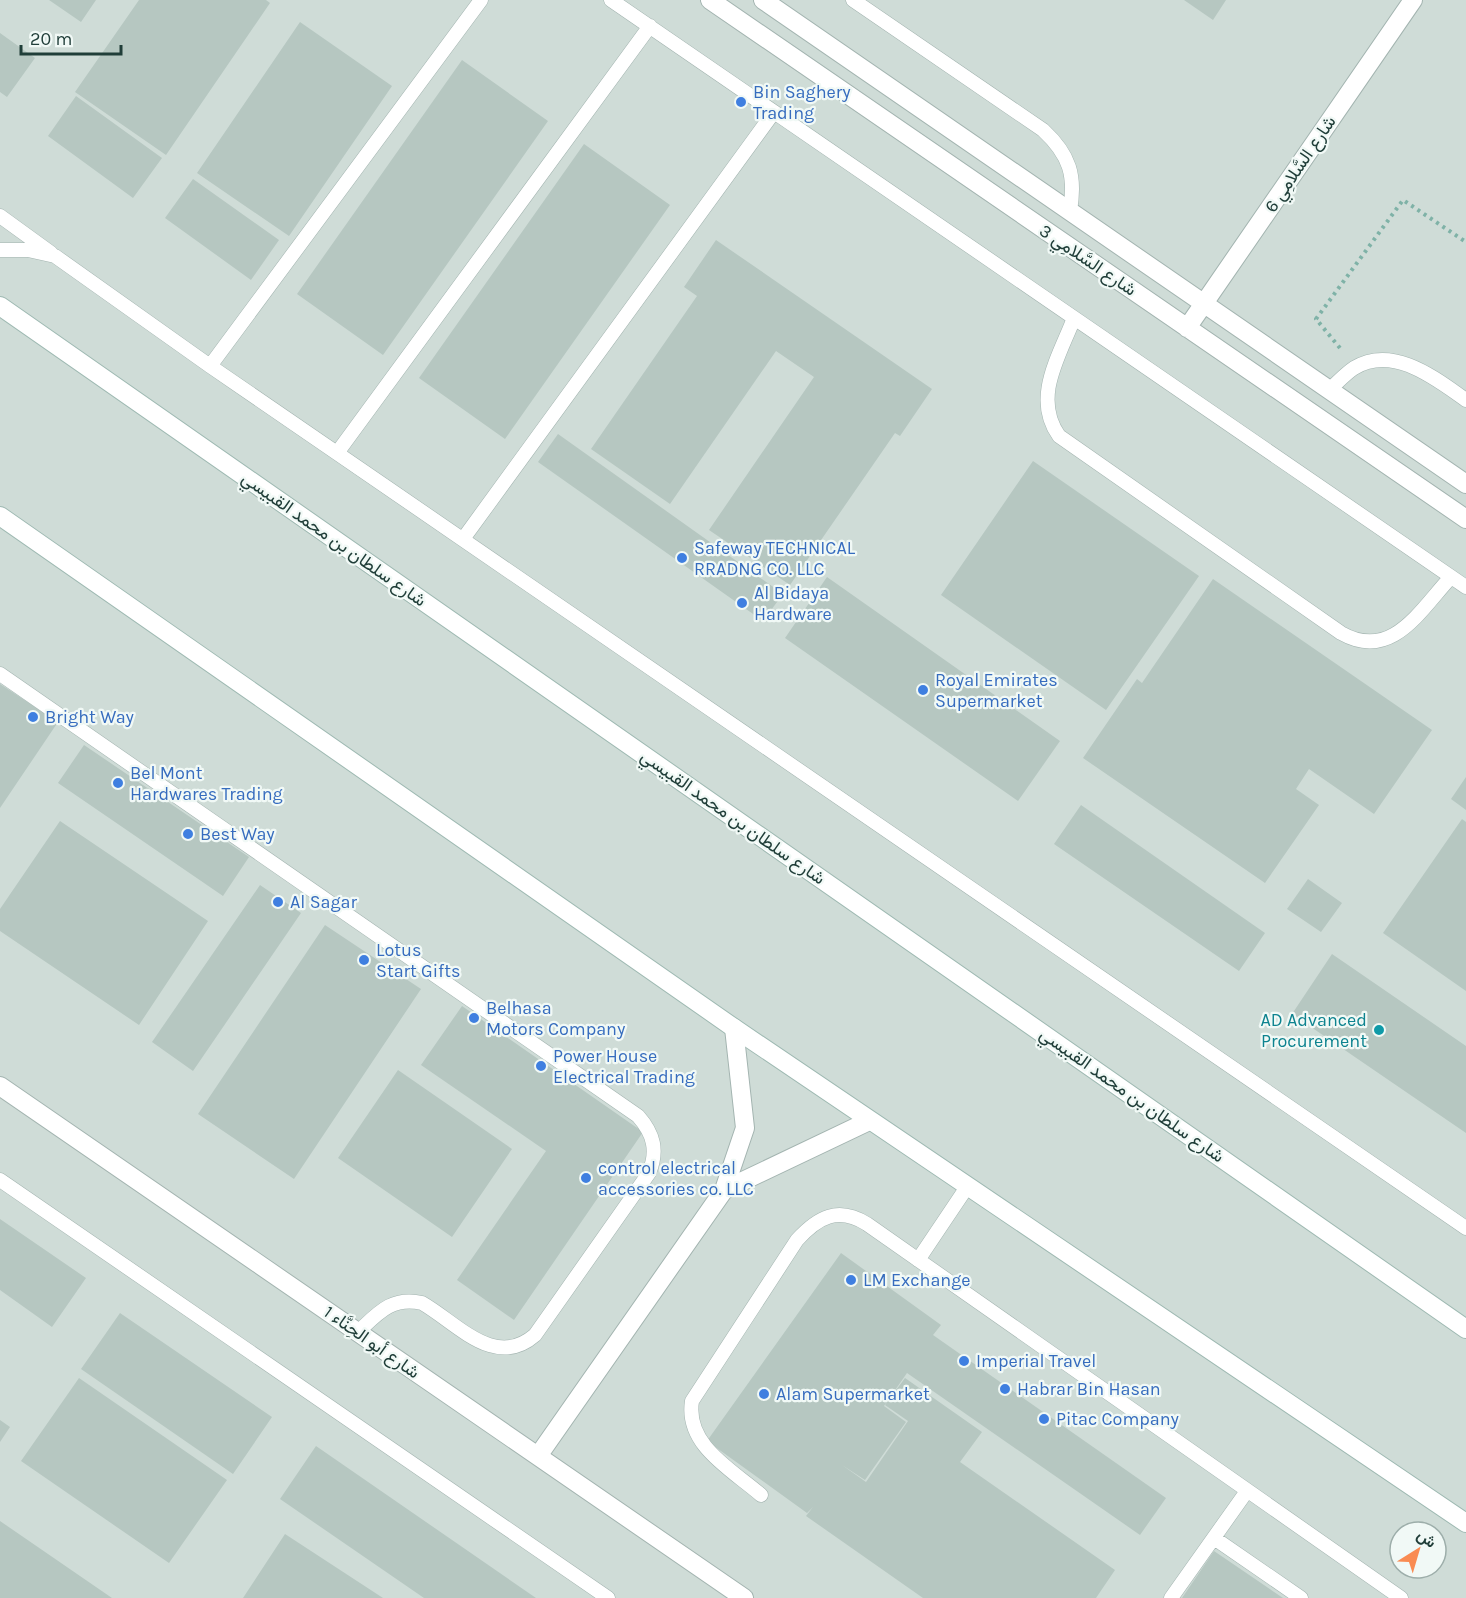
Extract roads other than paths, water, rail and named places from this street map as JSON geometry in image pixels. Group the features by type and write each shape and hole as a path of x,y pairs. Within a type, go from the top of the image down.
{"street":[{"name":"شارع السَّلامِي 3","path":"710,0 1466,519"},
{"name":"شارع السَّلامِي 3","path":"763,0 1466,484"},
{"name":"شارع السَّلامِي 6","path":"1187,328 1413,0"},
{"name":"شارع سلطان بن محمد القبيسي","path":"0,306 1466,1329"},
{"path":"0,516 869,1121 1466,1523"},
{"path":"538,1456 724,1190 745,1128 734,1028"},
{"name":"شارع أبو الحِنَّاء 1","path":"0,1086 744,1598"},
{"path":"724,1190 869,1121"}],"lane":[{"path":"210,366 481,0"},
{"path":"611,0 1466,587"},
{"path":"853,0 1056,141 1071,171 1074,188 1070,211"},
{"path":"337,453 650,27"},
{"path":"463,539 774,112"},
{"path":"0,216 210,366 1466,1228"},
{"path":"0,250 28,250 55,256"},
{"path":"1074,318 1046,395 1048,416 1059,436 1341,633 1365,642 1390,638 1401,631 1451,577"},
{"path":"1329,390 1355,367 1375,362 1395,361 1414,366 1466,400"},
{"path":"0,674 638,1116 647,1126 655,1149 649,1173 535,1335 527,1342 507,1349 494,1348 481,1342 422,1303 411,1300 390,1304 358,1332"},
{"path":"0,1180 608,1598"},
{"path":"918,1260 967,1187"},
{"path":"761,1495 704,1446 697,1436 691,1413 692,1401 797,1240 813,1222 823,1217 846,1215 867,1224 1401,1598"},
{"path":"1171,1598 1247,1491"},
{"path":"1214,1538 1301,1598"}],"place":[{"name":"Bin Saghery Trading","path":"741,102"},
{"name":"Safeway TECHNICAL RRADNG CO. LLC","path":"682,558"},
{"name":"Al Bidaya Hardware","path":"742,603"},
{"name":"Royal Emirates Supermarket","path":"923,690"},
{"name":"Bright Way","path":"33,717"},
{"name":"Bel Mont Hardwares Trading","path":"118,783"},
{"name":"Best Way","path":"188,834"},
{"name":"Al Sagar","path":"278,902"},
{"name":"Lotus Start Gifts","path":"364,960"},
{"name":"Belhasa Motors Company","path":"474,1018"},
{"name":"AD Advanced Procurement","path":"1379,1030"},
{"name":"Power House Electrical Trading","path":"541,1066"},
{"name":"control electrical accessories co. LLC","path":"586,1178"},
{"name":"LM Exchange","path":"851,1280"},
{"name":"Imperial Travel","path":"964,1361"},
{"name":"Habrar Bin Hasan","path":"1005,1389"},
{"name":"Alam Supermarket","path":"764,1394"},
{"name":"Pitac Company","path":"1044,1419"}]}
